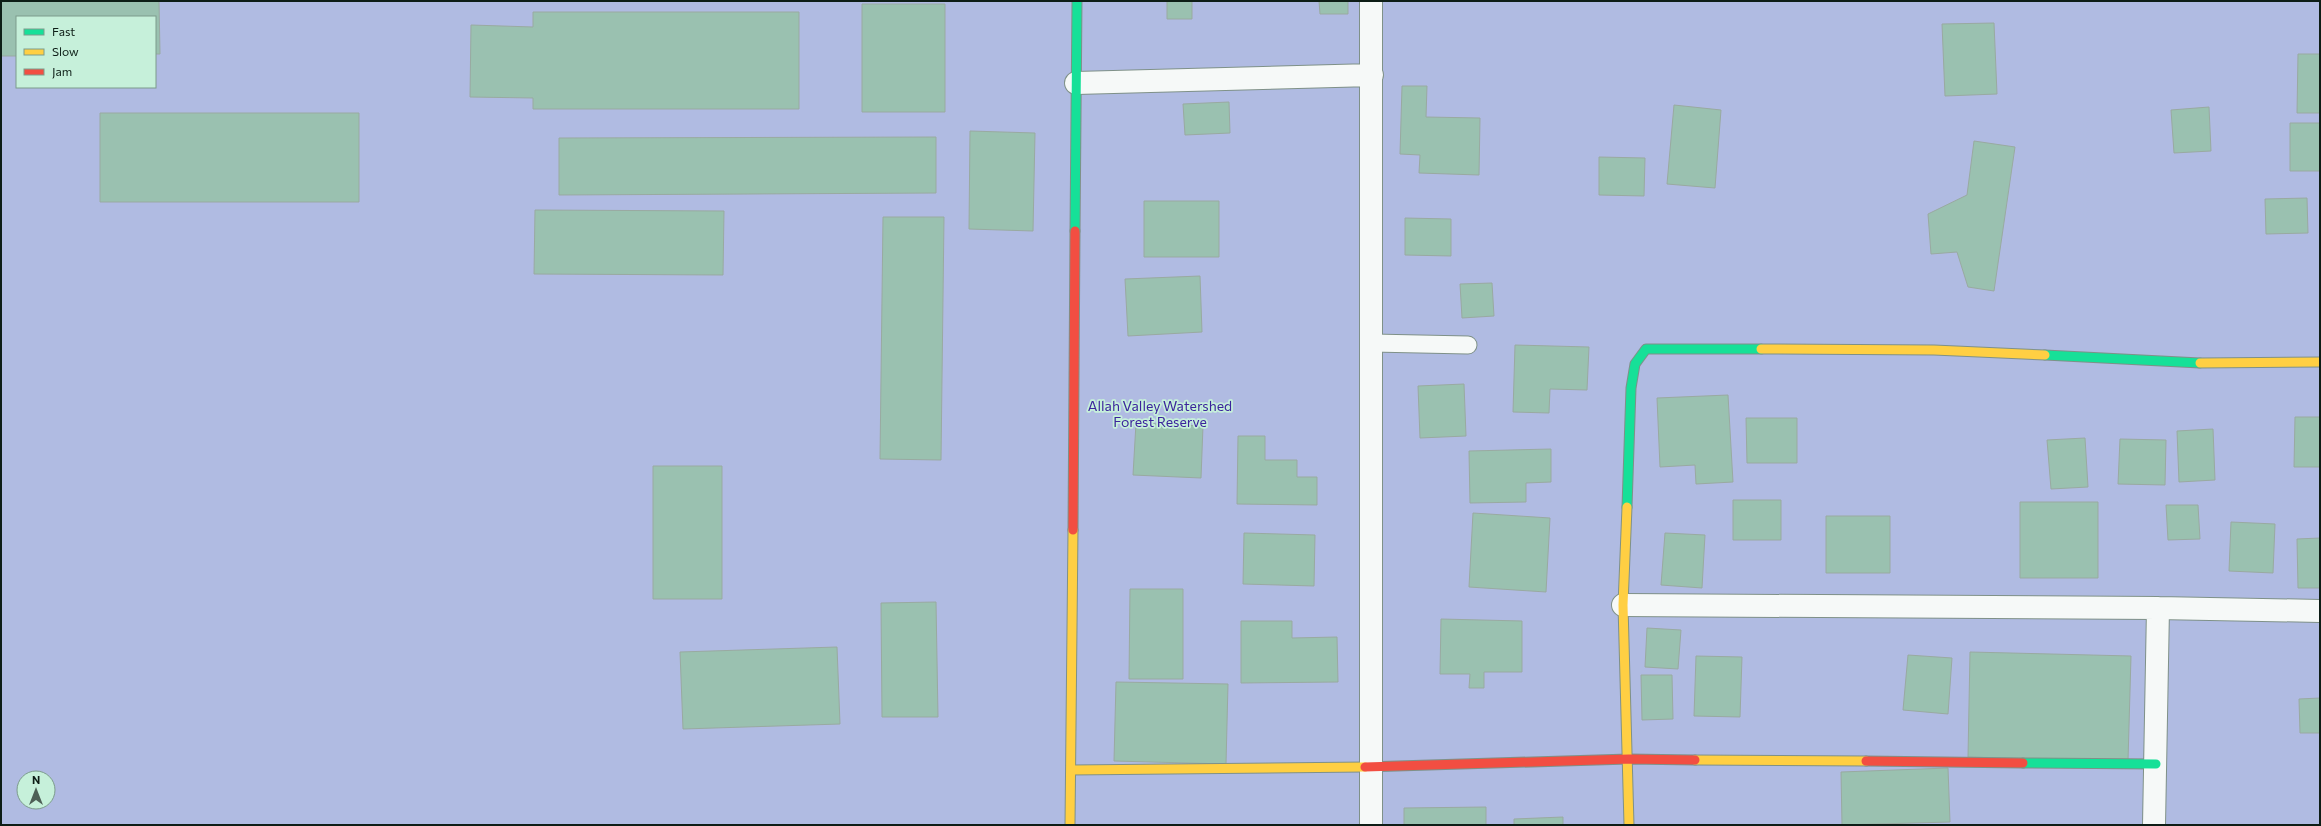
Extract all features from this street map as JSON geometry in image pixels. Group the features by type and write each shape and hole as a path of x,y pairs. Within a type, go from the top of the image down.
{"street":[{"path":"1070,825 1077,1"},
{"path":"1371,1 1372,825"},
{"path":"1076,83 1372,75"},
{"path":"1629,825 1629,759 1623,605 1631,388 1635,364 1646,348 1934,350 2218,364 2320,362"},
{"path":"1623,605 2158,608 2320,611"},
{"path":"2154,825 2158,608"},
{"path":"1071,770 1373,767 1629,759 2156,764"}],"lane":[{"path":"1372,343 1468,345"}],"green space":[{"name":"Allah Valley Watershed Forest Reserve","path":"1,1 2320,1 2320,825 1,825"}],"building":[{"path":"1,1 159,1 160,54 156,54 156,16 16,16 16,56 1,56"},
{"path":"1167,1 1192,1 1192,19 1167,19"},
{"path":"1319,1 1348,1 1348,14 1320,14"},
{"path":"862,4 945,4 945,112 862,112"},
{"path":"533,12 799,12 799,109 533,109 533,98 470,97 471,25 533,27"},
{"path":"1994,23 1997,94 1945,96 1942,24"},
{"path":"2298,54 2320,54 2320,113 2297,113"},
{"path":"1402,86 1427,86 1426,117 1480,118 1479,175 1419,173 1420,155 1400,154"},
{"path":"1229,102 1230,133 1185,135 1183,104"},
{"path":"1674,105 1721,110 1715,188 1667,184"},
{"path":"2209,107 2211,151 2174,153 2171,110"},
{"path":"100,113 359,113 359,202 100,202"},
{"path":"2290,123 2320,123 2320,171 2290,171"},
{"path":"970,131 1035,133 1033,231 969,229"},
{"path":"936,137 936,193 559,195 559,138"},
{"path":"1974,141 2015,147 1994,291 1968,287 1957,252 1931,254 1928,214 1967,195"},
{"path":"1599,157 1645,158 1644,196 1599,195"},
{"path":"2307,198 2308,233 2266,234 2265,199"},
{"path":"1144,201 1219,201 1219,257 1144,257"},
{"path":"535,210 724,211 723,275 534,274"},
{"path":"883,217 944,217 941,460 880,459"},
{"path":"1405,218 1451,219 1451,256 1405,255"},
{"path":"1200,276 1202,332 1128,336 1125,279"},
{"path":"1492,283 1494,316 1462,318 1460,284"},
{"path":"1515,345 1589,347 1587,390 1550,389 1549,413 1513,412"},
{"path":"1464,384 1466,436 1420,438 1418,386"},
{"path":"1728,395 1733,482 1696,484 1695,465 1660,467 1657,398"},
{"path":"2295,417 2320,417 2320,467 2294,467"},
{"path":"1746,418 1797,418 1797,463 1747,463"},
{"path":"1136,423 1203,426 1201,478 1133,475"},
{"path":"2213,429 2215,480 2179,482 2177,431"},
{"path":"1238,436 1265,436 1265,460 1297,460 1297,477 1317,477 1317,505 1237,504"},
{"path":"2085,438 2088,487 2051,489 2047,440"},
{"path":"2120,439 2166,440 2165,485 2118,484"},
{"path":"1551,449 1551,482 1526,483 1526,502 1470,503 1469,451"},
{"path":"653,466 722,466 722,599 653,599"},
{"path":"1733,500 1781,500 1781,540 1733,540"},
{"path":"2020,502 2098,502 2098,578 2020,578"},
{"path":"2166,505 2198,505 2200,539 2168,540"},
{"path":"1473,513 1550,518 1546,592 1469,587"},
{"path":"1826,516 1890,516 1890,573 1826,573"},
{"path":"2231,522 2275,524 2273,573 2229,571"},
{"path":"1244,533 1315,535 1314,586 1243,584"},
{"path":"1665,533 1705,535 1702,588 1661,585"},
{"path":"2320,538 2320,588 2298,588 2297,539"},
{"path":"1130,589 1183,589 1183,679 1129,679"},
{"path":"936,602 938,717 882,717 881,603"},
{"path":"1441,619 1522,621 1522,672 1484,672 1484,688 1469,688 1470,674 1440,674"},
{"path":"1241,621 1292,621 1292,638 1337,637 1338,682 1241,683"},
{"path":"1647,628 1681,630 1678,669 1645,667"},
{"path":"837,647 840,724 683,729 680,652"},
{"path":"1970,652 2131,656 2128,761 1968,757"},
{"path":"1908,655 1952,658 1948,714 1903,710"},
{"path":"1696,656 1742,657 1740,717 1694,716"},
{"path":"1641,675 1672,675 1673,719 1642,720"},
{"path":"1116,682 1228,684 1226,764 1114,761"},
{"path":"2320,698 2320,733 2300,733 2299,699"},
{"path":"1948,768 1950,822 1842,825 1841,772"},
{"path":"1486,807 1486,825 1404,825 1404,808"},
{"path":"1563,817 1563,825 1514,825 1514,819"}],"traffic: fast":[{"path":"1075,231 1077,1"},
{"path":"1627,507 1631,388 1635,364 1646,349 1761,349"},
{"path":"2045,355 2200,363"},
{"path":"2023,763 2156,764"}],"traffic: slow":[{"path":"1761,349 1934,350 2045,355"},
{"path":"2200,363 2320,362"},
{"path":"1627,507 1623,605 1629,825"},
{"path":"1070,825 1073,530"},
{"path":"1695,760 1866,761"},
{"path":"1071,770 1365,767"}],"traffic: jam":[{"path":"1073,530 1075,231"},
{"path":"1365,767 1629,759 1695,760"},
{"path":"1866,761 2023,763"}]}
